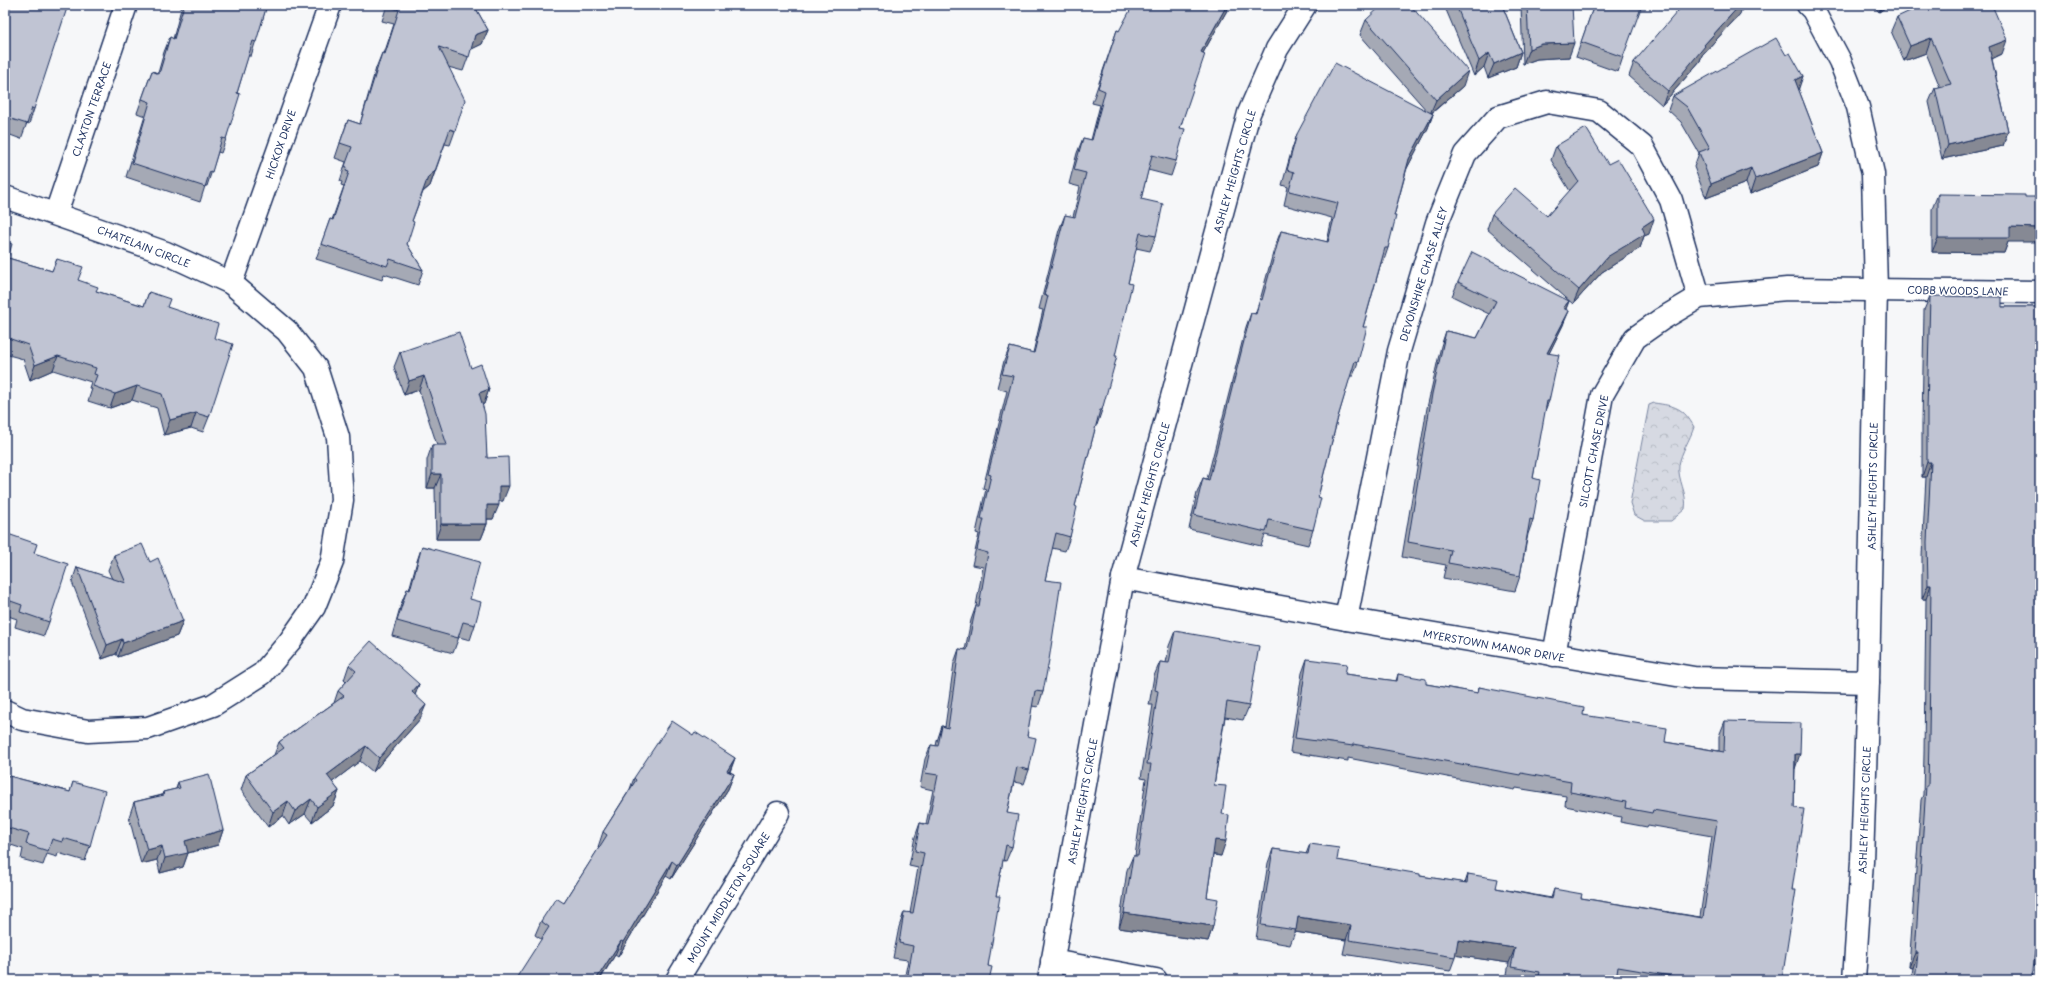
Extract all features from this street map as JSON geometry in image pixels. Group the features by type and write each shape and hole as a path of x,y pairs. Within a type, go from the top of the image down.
{"street":[{"name":"CLAXTON TERRACE","path":"56,213 126,5"},
{"name":"HICKOX DRIVE","path":"231,283 330,5"},
{"name":"ASHLEY HEIGHTS CIRCLE","path":"1051,971 1123,578 1249,113 1277,49 1305,5"},
{"name":"ASHLEY HEIGHTS CIRCLE","path":"1808,5 1813,10 1840,61 1858,107 1873,174 1876,289 1868,682 1862,861 1854,980"},
{"name":"DEVONSHIRE CHASE ALLEY","path":"1346,619 1399,351 1436,223 1465,154 1498,117 1547,102 1599,111 1642,146 1671,200 1699,297"},
{"name":"CHATELAIN CIRCLE","path":"5,197 56,213 166,253 231,283 287,331 316,368 338,437 342,500 332,562 314,607 290,641 262,674 213,705 148,728 88,731 22,719 5,712"},
{"name":"SILCOTT CHASE DRIVE","path":"1554,656 1602,395 1635,338 1662,318 1699,297 1787,289 1876,289"},
{"name":"COBB WOODS LANE","path":"1876,289 2040,292"},
{"name":"MYERSTOWN MANOR DRIVE","path":"1123,578 1554,656 1694,678 1868,682"},
{"name":"MOUNT MIDDLETON SQUARE","path":"677,980 778,813"},
{"path":"1051,971 1156,980"}],"green space":[{"path":"1654,403 1668,405 1682,411 1694,427 1679,465 1686,503 1685,509 1671,521 1645,521 1634,515 1630,503 1649,405"}],"building":[{"path":"5,5 68,5 34,109 32,108 27,124 5,117"},
{"path":"184,5 267,5 256,42 253,41 237,93 240,94 226,139 222,138 212,172 210,171 205,187 132,163 150,102 142,99 152,71 159,74 170,37 174,39"},
{"path":"388,5 474,5 488,30 475,35 469,57 439,47 465,100 455,131 450,129 435,171 428,177 412,221 414,222 407,244 423,270 390,259 387,266 321,244 330,219 333,220 349,172 346,171 347,167 345,166 352,147 340,143 348,120 360,124 382,53 385,54 399,10"},
{"path":"1133,5 1227,5 1201,52 1205,54 1180,128 1185,129 1176,161 1152,155 1141,199 1163,204 1156,236 1140,233 1128,283 1132,284 1115,356 1117,356 1102,410 1100,410 1075,506 1077,507 1070,537 1056,533 1045,580 1061,582 1043,692 1035,691 1027,736 1036,738 1029,770 1017,767 1007,813 1018,815 1012,847 1006,845 996,896 1000,896 988,966 992,967 989,980 907,980 913,946 899,943 904,912 913,913 924,853 915,851 920,823 928,825 938,775 925,773 931,745 938,746 942,726 948,728 959,649 967,650 976,606 979,606 988,553 977,550 984,519 981,519 991,475 988,474 1013,376 1002,374 1010,347 1034,353 1048,296 1044,295 1065,215 1075,217 1086,173 1074,170 1083,138 1092,140 1105,91 1098,88 1117,30 1119,31"},
{"path":"1382,5 1410,5 1468,71 1436,100 1366,20"},
{"path":"1456,5 1502,5 1521,52 1494,64 1489,53 1479,61"},
{"path":"1527,5 1572,5 1574,43 1542,44 1529,49"},
{"path":"1594,5 1642,5 1623,57 1581,42"},
{"path":"1683,5 1740,5 1704,45 1705,46 1668,91 1634,62"},
{"path":"1923,5 1992,5 2007,40 1989,47 2008,131 1948,145 1935,88 1951,84 1931,38 1910,46 1897,17"},
{"path":"1776,38 1786,55 1790,53 1803,76 1795,80 1823,153 1755,179 1751,168 1711,184 1699,152 1710,148 1687,107 1673,96"},
{"path":"1335,63 1433,114 1409,159 1394,216 1396,216 1388,248 1385,248 1363,327 1367,327 1358,362 1355,361 1338,417 1318,497 1321,498 1313,530 1269,520 1266,532 1194,515 1203,478 1209,480 1251,313 1256,314 1260,299 1262,300 1281,231 1328,242 1338,203 1289,191 1294,172 1287,170 1297,134"},
{"path":"1586,128 1608,164 1618,159 1654,219 1642,227 1645,234 1607,257 1579,290 1492,214 1515,188 1547,216 1578,181 1556,146"},
{"path":"1938,194 2025,195 2025,197 2040,197 2040,228 2010,227 2010,238 1938,238"},
{"path":"5,241 12,244 8,258 52,271 57,259 83,267 78,280 98,287 96,291 144,306 149,292 170,299 167,307 218,324 214,338 233,344 209,417 196,413 170,420 162,394 137,386 115,394 93,386 97,375 94,374 96,368 58,356 35,365 28,345 5,337"},
{"path":"1472,252 1569,301 1563,308 1569,311 1547,353 1559,355 1549,401 1547,401 1533,478 1540,480 1533,520 1530,519 1520,576 1448,563 1451,550 1408,542 1432,394 1446,331 1477,338 1496,301 1458,282"},
{"path":"1930,296 2002,297 2002,307 2040,307 2040,950 2035,950 2032,980 1915,980 1918,953 1915,953 1926,786 1928,786 1931,585 1928,585 1927,542 1931,462 1927,462 1927,410"},
{"path":"459,332 471,368 481,364 489,389 479,393 485,414 487,458 508,457 509,486 499,486 499,505 487,505 487,524 441,524 441,474 432,474 432,445 447,445 424,376 409,381 400,352"},
{"path":"5,533 37,544 34,553 68,564 49,622 20,612 22,605 5,599"},
{"path":"142,544 150,562 158,558 183,621 123,643 122,639 107,645 77,567 126,583 114,555"},
{"path":"422,546 480,562 470,599 481,602 475,625 463,622 458,638 397,621 407,589 410,590"},
{"path":"1175,631 1259,646 1249,706 1227,702 1214,785 1226,786 1222,814 1229,815 1226,841 1215,840 1207,897 1218,899 1213,926 1124,913 1133,856 1138,856 1151,764 1147,764 1158,691 1155,690 1160,662 1169,663"},
{"path":"371,641 419,684 412,692 426,705 379,758 366,746 327,775 339,791 317,807 311,799 295,811 288,801 273,812 246,775 284,748 279,742 344,696 338,691 356,671 349,665"},
{"path":"1307,659 1347,664 1345,674 1397,681 1398,674 1426,679 1426,684 1478,693 1479,687 1584,707 1583,715 1667,728 1665,742 1724,752 1725,721 1801,723 1800,754 1795,754 1794,808 1804,809 1792,890 1796,890 1782,980 1689,980 1690,979 1618,967 1616,980 1562,980 1539,976 1540,972 1511,967 1515,948 1458,940 1455,957 1349,940 1351,925 1298,917 1296,930 1261,925 1273,849 1308,854 1310,844 1339,848 1337,860 1420,874 1420,876 1467,883 1468,874 1498,879 1496,888 1552,899 1554,889 1582,894 1581,898 1703,918 1717,821 1653,810 1652,813 1625,808 1626,802 1570,792 1571,782 1521,773 1520,775 1353,744 1353,746 1295,738"},
{"path":"672,721 693,735 695,732 735,758 727,771 734,774 677,865 672,861 623,942 621,941 597,978 600,980 515,980 549,927 541,921 556,898 564,903 607,835 603,832 636,780 634,778"},
{"path":"209,774 223,830 185,841 188,853 165,858 162,846 147,850 134,802 164,795 163,792 180,788 178,782"},
{"path":"5,775 70,792 73,782 105,791 90,846 63,838 62,842 52,839 48,851 26,844 29,834 5,827"}]}
